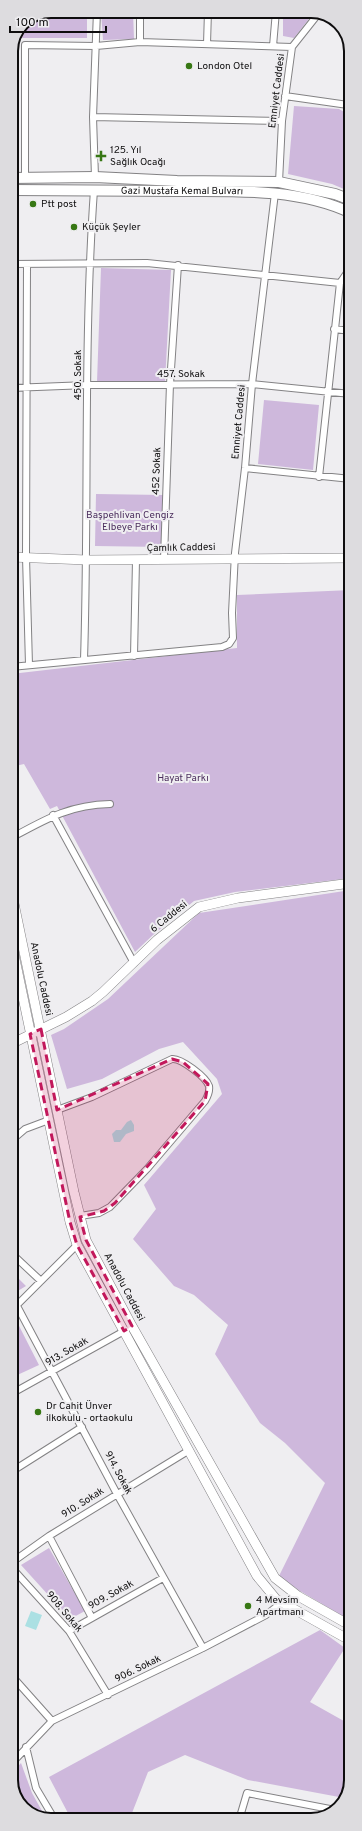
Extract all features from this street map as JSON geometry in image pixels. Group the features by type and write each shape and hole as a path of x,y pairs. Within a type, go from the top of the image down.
{"main road":[{"name":"Gazi Mustafa Kemal Bulvarı","path":"18,178 95,177 177,181 279,182 344,198"},
{"name":"Gazi Mustafa Kemal Bulvarı","path":"18,190 275,193 331,205 344,210"},
{"name":"Çamlık Caddesi","path":"18,557 87,560 344,558"},
{"name":"6 Caddesi","path":"18,1040 66,1017 92,1001 157,940 199,907 238,898 344,884"},
{"name":"Anadolu Caddesi","path":"18,922 57,1110 86,1240 132,1326 275,1578 298,1596 344,1622"},
{"name":"Anadolu Caddesi","path":"18,975 77,1245 257,1576 281,1603 344,1636"}],"street":[{"path":"95,177 93,117 97,18"},
{"path":"140,18 140,42"},
{"path":"207,44 208,18"},
{"path":"273,46 275,18"},
{"name":"Emniyet Caddesi","path":"279,182 282,121 292,47 315,18"},
{"path":"25,178 25,45 96,46 140,42 292,47"},
{"path":"285,96 344,104"},
{"path":"93,117 282,121"},
{"name":"450. Sokak","path":"84,660 87,560 89,264 94,190"},
{"name":"Emniyet Caddesi","path":"134,656 222,647 229,644 232,638 235,558 245,468 252,384 275,193"},
{"path":"18,264 147,263 265,274 340,283"},
{"path":"27,264 25,388 26,557 29,665"},
{"name":"452 Sokak","path":"164,559 170,384 178,265"},
{"path":"319,477 329,391 334,329 340,283 344,277"},
{"path":"334,329 344,330"},
{"name":"457. Sokak","path":"18,388 88,385 252,384 344,393"},
{"path":"245,468 344,479"},
{"path":"18,666 134,656 136,560"},
{"path":"18,834 53,815 93,804 110,804"},
{"path":"53,815 134,963"},
{"path":"57,1110 92,1097 176,1059 183,1062 206,1081 209,1088 208,1096 205,1101 147,1169 115,1203 104,1211 80,1216"},
{"path":"18,1135 25,1129 49,1120"},
{"path":"18,1305 77,1245"},
{"path":"18,1260 41,1281"},
{"name":"914. Sokak","path":"18,1308 117,1494 203,1648"},
{"name":"913. Sokak","path":"18,1390 53,1372 132,1326"},
{"path":"18,1468 82,1427"},
{"name":"910. Sokak","path":"18,1558 49,1536 188,1451"},
{"path":"49,1536 92,1618"},
{"name":"908. Sokak","path":"18,1574 69,1630 108,1695"},
{"name":"909. Sokak","path":"69,1630 163,1578"},
{"name":"906. Sokak","path":"18,1756 52,1721 203,1648 266,1615 281,1603"},
{"path":"18,1682 52,1721"},
{"path":"26,1747 36,1788 51,1813"},
{"path":"241,1813 248,1793 328,1809"}],"highlighted area":[{"path":"41,1029 57,1110 172,1059 183,1062 208,1084 205,1101 115,1203 104,1211 80,1217 86,1240 132,1326 124,1331 77,1245 70,1222 30,1034"}],"green space":[{"path":"51,18 87,18 87,38 20,38 23,32 32,23 38,20"},
{"path":"101,18 133,18 134,39 103,40"},
{"path":"283,18 310,18 294,38 283,36"},
{"path":"294,106 339,109 344,112 344,189 332,184 288,174"},
{"path":"101,268 171,270 165,382 97,382"},
{"path":"264,400 319,405 313,470 258,464"},
{"name":"Başpehlivan Cengiz Elbeye Parkı","path":"96,494 164,495 163,547 95,546"},
{"name":"Hayat Parkı","path":"344,590 344,879 235,892 194,901 135,952 57,806 50,809 24,764 18,765 18,673 237,648 237,595"},
{"path":"344,891 344,1617 300,1591 279,1576 325,1483 285,1443 260,1423 215,1354 228,1325 194,1295 174,1286 133,1239 156,1209 144,1185 222,1094 217,1079 183,1042 159,1049 102,1079 67,1089 51,1035 64,1029 108,999 199,913"},
{"path":"18,1278 26,1286 18,1291"},
{"path":"18,1324 39,1365 18,1375"},
{"path":"49,1548 85,1611 70,1619 21,1565"},
{"path":"320,1630 344,1647 310,1702 344,1721 344,1780 340,1798 248,1780 185,1755 148,1772 132,1813 68,1813 49,1777"},
{"path":"21,1763 32,1793 43,1812 34,1809 21,1795 18,1785 18,1766"}],"water":[{"path":"131,1120 134,1125 134,1131 126,1134 120,1142 114,1142 112,1134 116,1130 121,1130 127,1122"},
{"path":"31,1611 42,1615 36,1630 25,1626"}],"place":[{"name":"London Otel","path":"189,66"},
{"name":"125. Yıl Sağlık Ocağı","path":"101,156"},
{"name":"Ptt post","path":"33,204"},
{"name":"Küçük Şeyler","path":"74,227"},
{"name":"Dr Cahit Ünver ilkokulu - ortaokulu","path":"38,1412"},
{"name":"4 Mevsim Apartmanı","path":"248,1606"}]}
